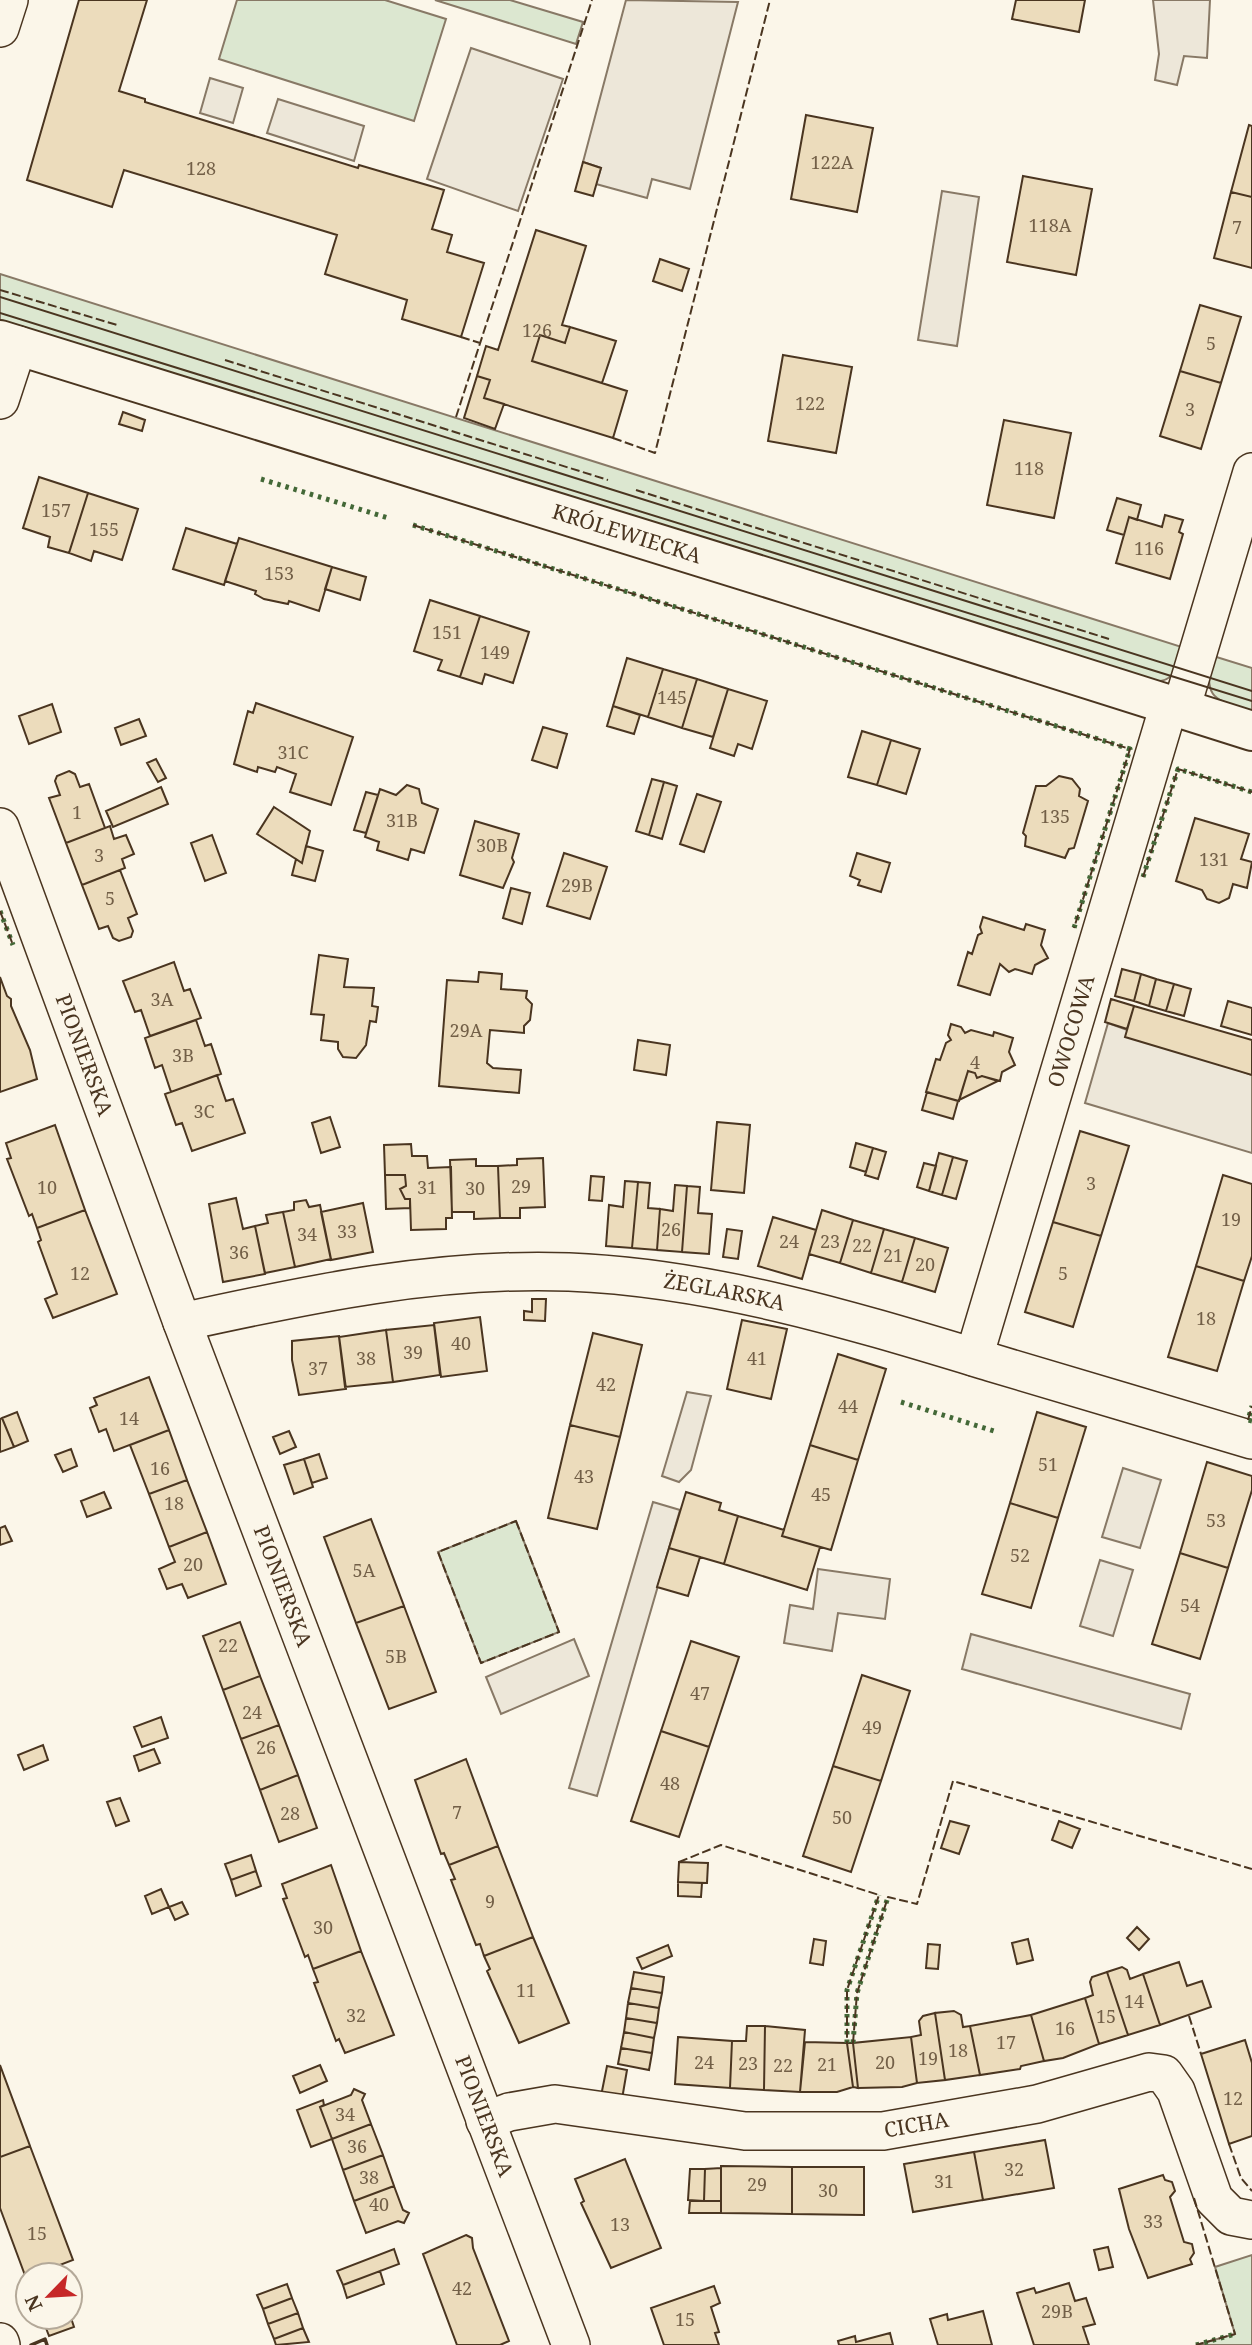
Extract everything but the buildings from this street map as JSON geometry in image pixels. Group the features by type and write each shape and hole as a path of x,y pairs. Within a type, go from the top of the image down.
{"main road":[{"name":"KRÓLEWIECKA","path":"9,343 1252,731"}],"street":[{"path":"0,28 9,0"},
{"path":"0,400 9,343"},
{"name":"OWOCOWA","path":"974,1357 1175,707 1252,472"},
{"name":"PIONIERSKA","path":"0,827 182,1322 571,2345"},
{"name":"ŻEGLARSKA","path":"182,1322 385,1281 570,1272 722,1288 866,1323 1252,1440"},
{"name":"CICHA","path":"485,2121 509,2112 555,2104 745,2131 883,2131 1037,2104 1139,2074 1158,2072 1168,2078 1176,2091 1214,2199 1231,2216 1252,2220"}],"green space":[{"path":"237,0 385,0 446,19 414,121 219,59"},
{"path":"435,0 510,0 583,22 576,44"},
{"path":"0,274 1185,648 1171,675 1162,681 1155,681 0,320"},
{"path":"1210,655 1252,668 1252,711 1220,700 1214,695 1209,681"},
{"path":"516,1521 559,1632 481,1663 438,1552"},
{"path":"1252,2255 1252,2345 1196,2345 1235,2334 1215,2267"}],"shaded area":[{"path":"626,0 738,2 690,189 652,179 647,198 596,184 601,168 583,162"},
{"path":"1153,0 1210,0 1207,58 1184,56 1177,85 1155,80 1159,54"},
{"path":"471,48 563,79 518,211 427,179"},
{"path":"210,78 243,88 233,123 200,113"},
{"path":"278,99 364,126 354,161 267,133"},
{"path":"942,191 979,197 957,346 918,340"},
{"path":"1108,1023 1252,1075 1252,1153 1085,1103"},
{"path":"687,1392 711,1396 691,1470 679,1482 662,1476"},
{"path":"1123,1468 1161,1480 1140,1548 1102,1537"},
{"path":"653,1502 680,1510 597,1796 569,1788"},
{"path":"1100,1560 1133,1570 1113,1636 1080,1626"},
{"path":"818,1569 890,1579 885,1619 838,1613 832,1651 784,1643 790,1605 813,1609"},
{"path":"971,1634 1190,1694 1181,1729 962,1669"},
{"path":"574,1639 589,1676 501,1714 486,1677"}],"tram line":[{"path":"0,297 1252,691"},
{"path":"0,313 1252,701"}],"hedge":[{"path":"261,479 388,518"},
{"path":"413,525 1130,749 1074,928"},
{"path":"1143,877 1178,769 1252,792"},
{"path":"0,911 13,945"},
{"path":"901,1402 994,1431"},
{"path":"1252,1406 1248,1420 1252,1421"},
{"path":"847,2043 847,1990 879,1895"},
{"path":"853,2043 857,1993 888,1897"},
{"path":"1196,2345 1235,2334"}],"fence":[{"path":"456,417 592,0"},
{"path":"613,438 655,453 770,0"},
{"path":"0,290 117,325"},
{"path":"461,337 480,343"},
{"path":"225,360 608,480"},
{"path":"636,490 1109,639"},
{"path":"413,525 1130,749 1074,928"},
{"path":"1143,877 1178,769 1252,792"},
{"path":"0,911 13,945"},
{"path":"1248,1420 1252,1406"},
{"path":"516,1521 559,1632 481,1663 438,1552 516,1521"},
{"path":"853,2043 857,1993 888,1897 917,1904 953,1781 1252,1869"},
{"path":"679,1862 721,1845 879,1895 847,1990 847,2043"},
{"path":"1189,2016 1201,2054"},
{"path":"1229,2144 1241,2178 1252,2191"},
{"path":"1194,2198 1235,2334 1196,2345"}],"wall":[{"path":"31,2345 45,2339 47,2345"}]}
